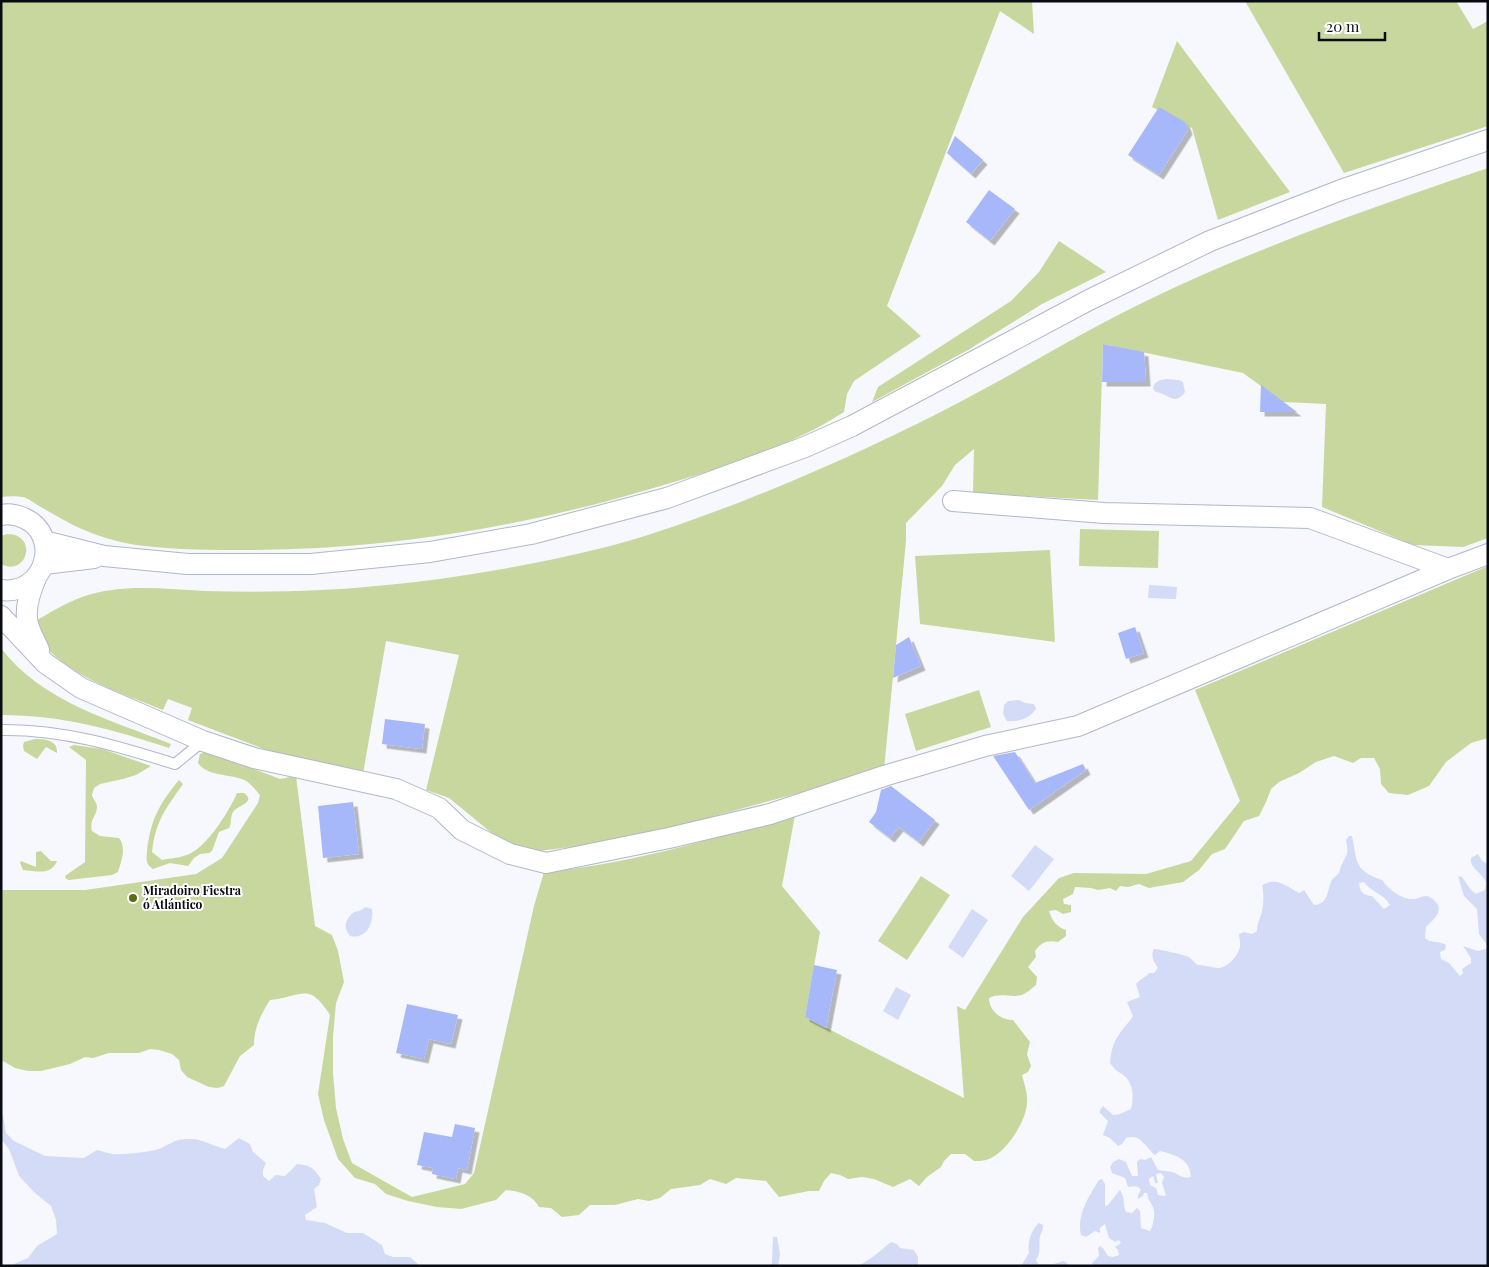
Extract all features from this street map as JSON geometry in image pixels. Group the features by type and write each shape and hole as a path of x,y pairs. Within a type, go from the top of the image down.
{"street":[{"path":"44,541 104,556 188,564 311,564 430,552 532,534 667,498 806,447 852,426 1089,300 1210,241 1341,190 1488,140"},
{"path":"953,501 1104,514 1310,518 1448,569"},
{"path":"1,515 17,515 29,520 38,530 44,541 46,553 29,594 27,608 28,624 45,663"},
{"path":"1,616 45,663 81,688 204,741 254,758 396,789 438,808 462,830 510,854 546,864 770,814 884,776 985,746 1078,726 1448,569 1488,554"},
{"path":"1,590 15,590 27,586 40,571 104,556"}],"lane":[{"path":"1,730 35,731 68,735 115,745 175,764 204,741"}],"green space":[{"path":"1,1 1032,1 1034,34 1000,11 887,306 921,336 854,381 847,394 844,412 805,434 762,453 674,482 569,511 462,532 409,540 301,549 195,550 135,545 117,541 73,525 25,498 15,496 1,497"},
{"path":"1245,1 1456,1 1473,29 1488,21 1488,126 1344,173"},
{"path":"1177,41 1290,192 1218,220 1192,128 1152,107"},
{"path":"1488,168 1488,538 1463,547 1413,545 1322,507 1326,404 1283,402 1243,373 1103,344 1098,500 973,493 974,449 955,465 942,486 906,523 906,541 884,770 659,831 579,846 539,851 504,843 449,798 426,790 459,655 386,641 363,774 285,757 188,720 192,708 168,699 163,710 95,682 78,673 49,650 39,637 34,622 63,605 82,597 112,590 159,588 205,591 278,591 391,585 529,564 616,545 738,503 863,450 954,405 1146,301 1242,258 1389,202"},
{"path":"1059,241 1106,272 1042,304 968,350 872,402 878,387 1011,301 1039,272"},
{"path":"1080,529 1159,531 1158,568 1079,566"},
{"path":"7,534 17,536 26,547 23,561 10,567 1,564 1,536"},
{"path":"1050,550 1055,642 920,624 915,556"},
{"path":"1488,566 1488,738 1471,743 1446,762 1429,786 1408,795 1389,793 1381,784 1380,769 1374,758 1361,758 1353,763 1334,756 1316,762 1299,773 1279,782 1271,789 1259,816 1244,821 1225,849 1212,854 1199,870 1183,882 1149,888 1139,884 1128,887 1120,886 1116,891 1110,888 1098,890 1075,887 1073,894 1063,899 1064,904 1071,905 1071,912 1063,914 1056,910 1049,911 1055,923 1066,930 1066,936 1058,942 1045,942 1035,951 1036,957 1028,967 1037,977 1036,985 1022,995 997,995 989,998 989,1002 996,1014 1008,1020 1013,1020 1030,1042 1027,1054 1031,1066 1028,1072 1022,1075 1027,1096 1026,1110 1019,1127 1014,1136 993,1157 974,1161 965,1154 951,1154 941,1167 927,1177 919,1186 910,1179 893,1187 874,1179 862,1177 848,1179 831,1173 819,1191 779,1197 766,1181 736,1178 726,1184 710,1179 700,1185 671,1189 660,1198 649,1201 638,1199 615,1205 590,1205 579,1215 562,1217 551,1208 539,1207 533,1199 516,1191 506,1190 496,1200 461,1209 437,1207 408,1201 386,1194 375,1184 355,1178 338,1159 324,1120 318,1094 330,1015 316,998 304,994 270,1000 259,1021 254,1045 240,1056 224,1086 218,1088 209,1087 187,1077 181,1070 179,1060 172,1054 159,1050 150,1049 139,1053 109,1053 93,1058 85,1057 70,1064 41,1071 15,1068 1,1060 1,890 85,890 196,874 222,858 258,803 260,795 245,780 212,772 202,767 198,763 200,754 208,751 280,779 296,776 315,926 332,935 338,951 344,982 336,1003 333,1037 333,1073 336,1108 343,1139 352,1163 412,1197 465,1184 474,1173 534,906 544,872 608,863 671,850 795,815 782,886 820,932 805,1017 964,1098 957,1006 965,1010 1023,917 1059,878 1074,873 1146,874 1191,861 1240,801 1195,690"},
{"path":"1,648 18,667 57,696 102,717 171,744 169,748 86,724 45,717 1,715"},
{"path":"979,690 991,727 916,751 905,714"},
{"path":"35,739 50,741 55,745 57,753 46,747 37,759 24,751 24,742"},
{"path":"74,745 102,749 151,766 136,775 100,784 94,788 92,795 97,807 92,821 92,831 100,836 119,838 123,846 123,855 118,872 112,875 69,880 65,876 85,862 86,760 69,747"},
{"path":"179,780 183,784 162,816 154,841 152,852 162,860 186,855 196,850 210,837 229,809 237,793 244,793 248,799 245,804 233,812 229,828 219,832 212,851 200,854 188,866 170,863 153,869 149,866 147,859 150,831 161,805"},
{"path":"41,851 51,861 57,861 54,866 47,871 23,870 21,861 36,867 36,852"},
{"path":"921,876 950,895 907,960 878,941"}],"water":[{"path":"1166,379 1183,382 1185,392 1174,399 1153,389 1156,383"},
{"path":"1149,585 1177,587 1176,599 1148,598"},
{"path":"1019,700 1034,704 1036,709 1023,719 1007,721 1003,714 1004,705 1008,701"},
{"path":"1349,836 1352,836 1356,859 1362,869 1373,877 1382,880 1396,894 1410,899 1427,896 1436,902 1439,909 1434,919 1426,927 1425,938 1446,945 1445,950 1440,952 1441,959 1449,963 1460,976 1463,973 1462,969 1471,963 1471,958 1463,946 1478,951 1486,949 1487,945 1479,934 1477,909 1464,896 1458,876 1462,877 1476,894 1485,890 1486,882 1472,864 1471,858 1478,854 1482,861 1488,864 1488,1266 1094,1266 1092,1263 1099,1256 1098,1248 1100,1246 1108,1256 1113,1257 1119,1255 1115,1247 1121,1243 1119,1240 1115,1242 1109,1238 1105,1224 1100,1228 1100,1233 1095,1231 1086,1237 1081,1235 1080,1221 1082,1213 1099,1180 1102,1179 1105,1184 1105,1206 1108,1205 1120,1190 1126,1212 1132,1213 1137,1208 1140,1211 1141,1228 1150,1231 1153,1221 1154,1211 1147,1193 1144,1193 1138,1199 1140,1188 1128,1187 1125,1178 1112,1173 1110,1167 1113,1162 1119,1159 1126,1162 1132,1176 1138,1176 1137,1162 1140,1159 1145,1160 1151,1157 1158,1170 1191,1177 1188,1166 1177,1156 1160,1151 1155,1155 1135,1137 1126,1138 1118,1146 1110,1138 1103,1135 1108,1121 1100,1113 1103,1106 1113,1115 1131,1109 1133,1095 1131,1086 1126,1077 1110,1063 1111,1055 1114,1044 1133,1016 1127,1002 1140,997 1136,984 1149,973 1154,973 1158,968 1152,957 1154,949 1187,956 1197,965 1217,968 1225,966 1232,961 1239,950 1239,934 1244,932 1252,934 1257,931 1263,904 1262,885 1277,882 1299,893 1304,890 1314,905 1319,904 1326,897 1332,881 1339,873 1346,856 1346,840","holes":["1364,882 1384,898 1390,905 1384,909 1372,896 1362,892 1359,883","1161,1173 1164,1177 1162,1183 1166,1195 1164,1196 1158,1195 1156,1188 1150,1185 1149,1179 1153,1176 1155,1183 1158,1183 1156,1174"]},
{"path":"1035,845 1054,859 1029,891 1011,876"},
{"path":"366,907 372,909 372,920 368,929 365,933 356,937 350,936 346,929 347,920 354,912"},
{"path":"972,909 988,920 963,958 948,947"},
{"path":"896,987 911,995 898,1020 883,1011"},
{"path":"1,1112 6,1133 14,1141 45,1156 84,1158 97,1150 112,1154 136,1153 159,1149 183,1139 202,1141 225,1149 239,1138 250,1144 253,1152 266,1163 263,1176 269,1181 276,1175 285,1176 297,1164 308,1166 316,1172 321,1179 319,1185 314,1189 317,1207 305,1215 306,1220 325,1223 347,1233 363,1233 382,1245 385,1254 393,1257 410,1257 420,1266 13,1266 28,1258 37,1246 57,1234 56,1220 51,1206 19,1176 9,1149 1,1139"},
{"path":"1039,1223 1043,1225 1043,1229 1036,1260 1038,1264 1054,1264 1063,1261 1068,1266 1021,1266 1029,1253 1030,1237"},
{"path":"773,1237 777,1237 780,1254 778,1266 769,1266 772,1263"},
{"path":"891,1242 897,1244 900,1248 914,1250 918,1257 918,1265 920,1266 859,1266 874,1256"}],"building":[{"path":"1159,107 1185,122 1188,130 1159,175 1128,155"},
{"path":"955,136 983,160 971,174 947,153"},
{"path":"989,190 1015,209 990,241 966,222"},
{"path":"1103,344 1144,352 1146,382 1102,382"},
{"path":"1261,385 1297,412 1260,412"},
{"path":"1135,627 1144,653 1126,659 1118,633"},
{"path":"909,637 921,666 893,678 896,645"},
{"path":"385,719 425,724 422,749 382,744"},
{"path":"1015,752 1035,783 1083,764 1086,770 1029,810 993,756"},
{"path":"891,786 935,820 919,842 899,827 890,838 869,822 876,812 881,790"},
{"path":"353,802 359,854 323,858 318,806"},
{"path":"814,965 837,970 826,1028 805,1017"},
{"path":"407,1004 458,1015 451,1044 429,1039 424,1059 396,1053"},
{"path":"455,1124 475,1128 467,1170 458,1168 456,1179 432,1174 433,1168 417,1165 424,1132 452,1137"}],"place":[{"name":"Miradoiro Fiestra ó Atlántico","path":"133,898"}]}
